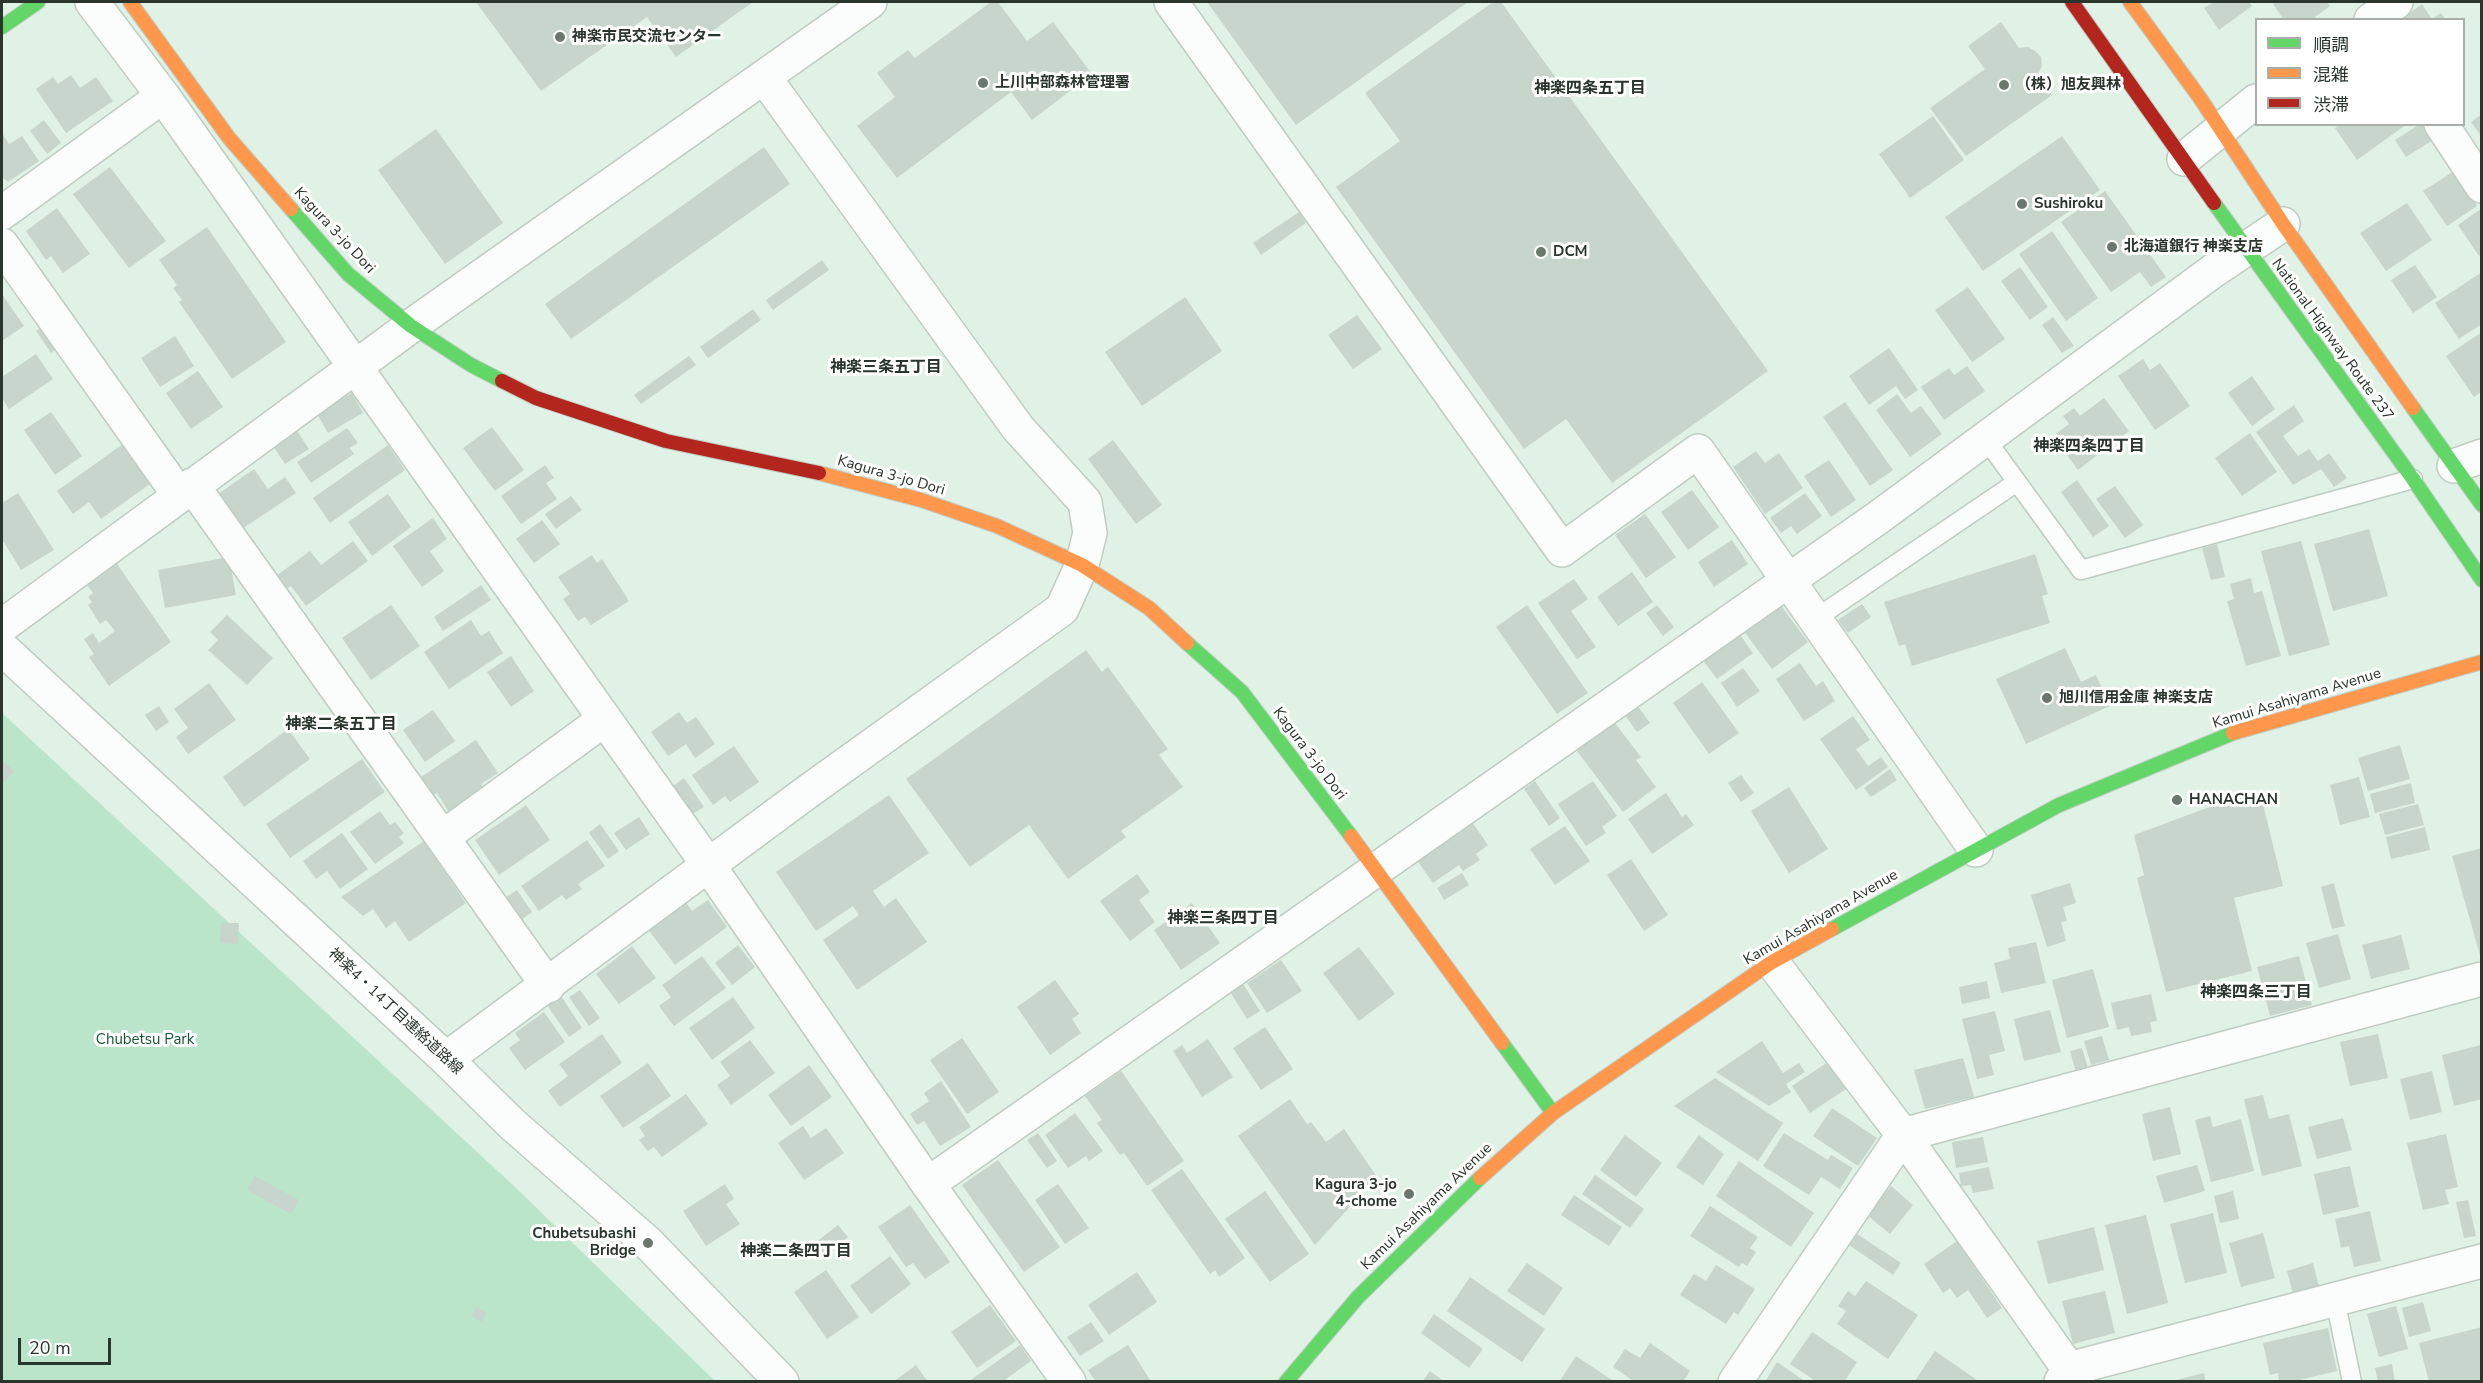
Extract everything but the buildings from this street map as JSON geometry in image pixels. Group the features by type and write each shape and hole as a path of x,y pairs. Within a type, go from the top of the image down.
{"main road":[{"path":"2,27 38,2"},
{"name":"Kagura 3-jo Dori","path":"130,2 229,138 348,274 411,326 471,365 536,398 666,441 853,480 997,526 1082,565 1149,608 1242,692 1377,871 1553,1113"},
{"name":"National Highway Route 237","path":"2072,2 2413,479 2481,580"},
{"name":"National Highway Route 237","path":"2130,2 2220,129 2283,224 2468,461 2481,505"},
{"name":"Kamui Asahiyama Avenue","path":"1286,1382 1358,1297 1503,1156 1553,1113 1772,962 2059,805 2234,733 2481,662"}],"street":[{"path":"92,2 163,96 605,719 928,1184 1069,1382"},
{"path":"2,626 186,490 356,369 411,326 870,2"},
{"path":"1171,2 1562,550 1698,451 1976,850"},
{"path":"446,1059 1062,609 1082,565 1090,533 1085,502 1018,428 764,77"},
{"path":"2,213 163,96"},
{"path":"2184,159 2255,102"},
{"path":"2442,126 2481,186"},
{"path":"928,1184 1377,871 1788,580 2213,271 2248,250 2283,224"},
{"path":"2,245 443,837 548,986"},
{"name":"神楽4・14丁目連絡道路線","path":"2,648 446,1059 512,1124 648,1243 782,1382"},
{"path":"443,837 605,719"},
{"path":"1772,962 1903,1135 2069,1377 2336,1299 2481,1261"},
{"path":"1735,1382 1903,1135 2481,978"}],"lane":[{"path":"1985,438 2081,570 2413,479"},
{"path":"1815,620 2017,482"},
{"path":"2336,1299 2352,1382"}],"green space":[{"name":"Chubetsu Park","path":"2,713 515,1187 715,1381 2,1381"}],"traffic: fast":[{"path":"2,27 38,2"},
{"path":"2214,203 2413,479 2482,580"},
{"path":"291,209 348,274 411,326 471,365 502,381"},
{"path":"2413,408 2482,505"},
{"path":"1187,643 1242,692 1351,836"},
{"path":"1832,929 2059,805 2233,733"},
{"path":"1502,1043 1553,1113"},
{"path":"1286,1382 1358,1297 1480,1178"}],"traffic: slow":[{"path":"130,2 229,138 291,209"},
{"path":"2130,2 2200,98 2283,224 2413,408"},
{"path":"819,473 921,500 997,526 1082,565 1149,608 1187,643"},
{"path":"2233,733 2482,662"},
{"path":"1351,836 1502,1043"},
{"path":"1480,1178 1553,1113 1772,962 1832,929"}],"traffic: jam":[{"path":"2072,2 2214,203"},
{"path":"502,381 536,398 666,441 819,473"}],"place":[{"name":"神楽市民交流センター","path":"560,37"},
{"name":"上川中部森林管理署","path":"983,83"},
{"name":"（株）旭友興林","path":"2004,85"},
{"name":"Sushiroku","path":"2022,204"},
{"name":"北海道銀行 神楽支店","path":"2112,247"},
{"name":"DCM","path":"1541,252"},
{"name":"旭川信用金庫 神楽支店","path":"2047,698"},
{"name":"HANACHAN","path":"2177,800"},
{"name":"Kagura 3-jo 4-chome","path":"1409,1194"},
{"name":"Chubetsubashi Bridge","path":"648,1243"}],"district":[{"name":"神楽四条五丁目","path":"1590,89"},
{"name":"神楽三条五丁目","path":"886,368"},
{"name":"神楽四条四丁目","path":"2089,447"},
{"name":"神楽二条五丁目","path":"341,725"},
{"name":"神楽三条四丁目","path":"1223,919"},
{"name":"神楽四条三丁目","path":"2256,993"},
{"name":"神楽二条四丁目","path":"796,1252"}]}
